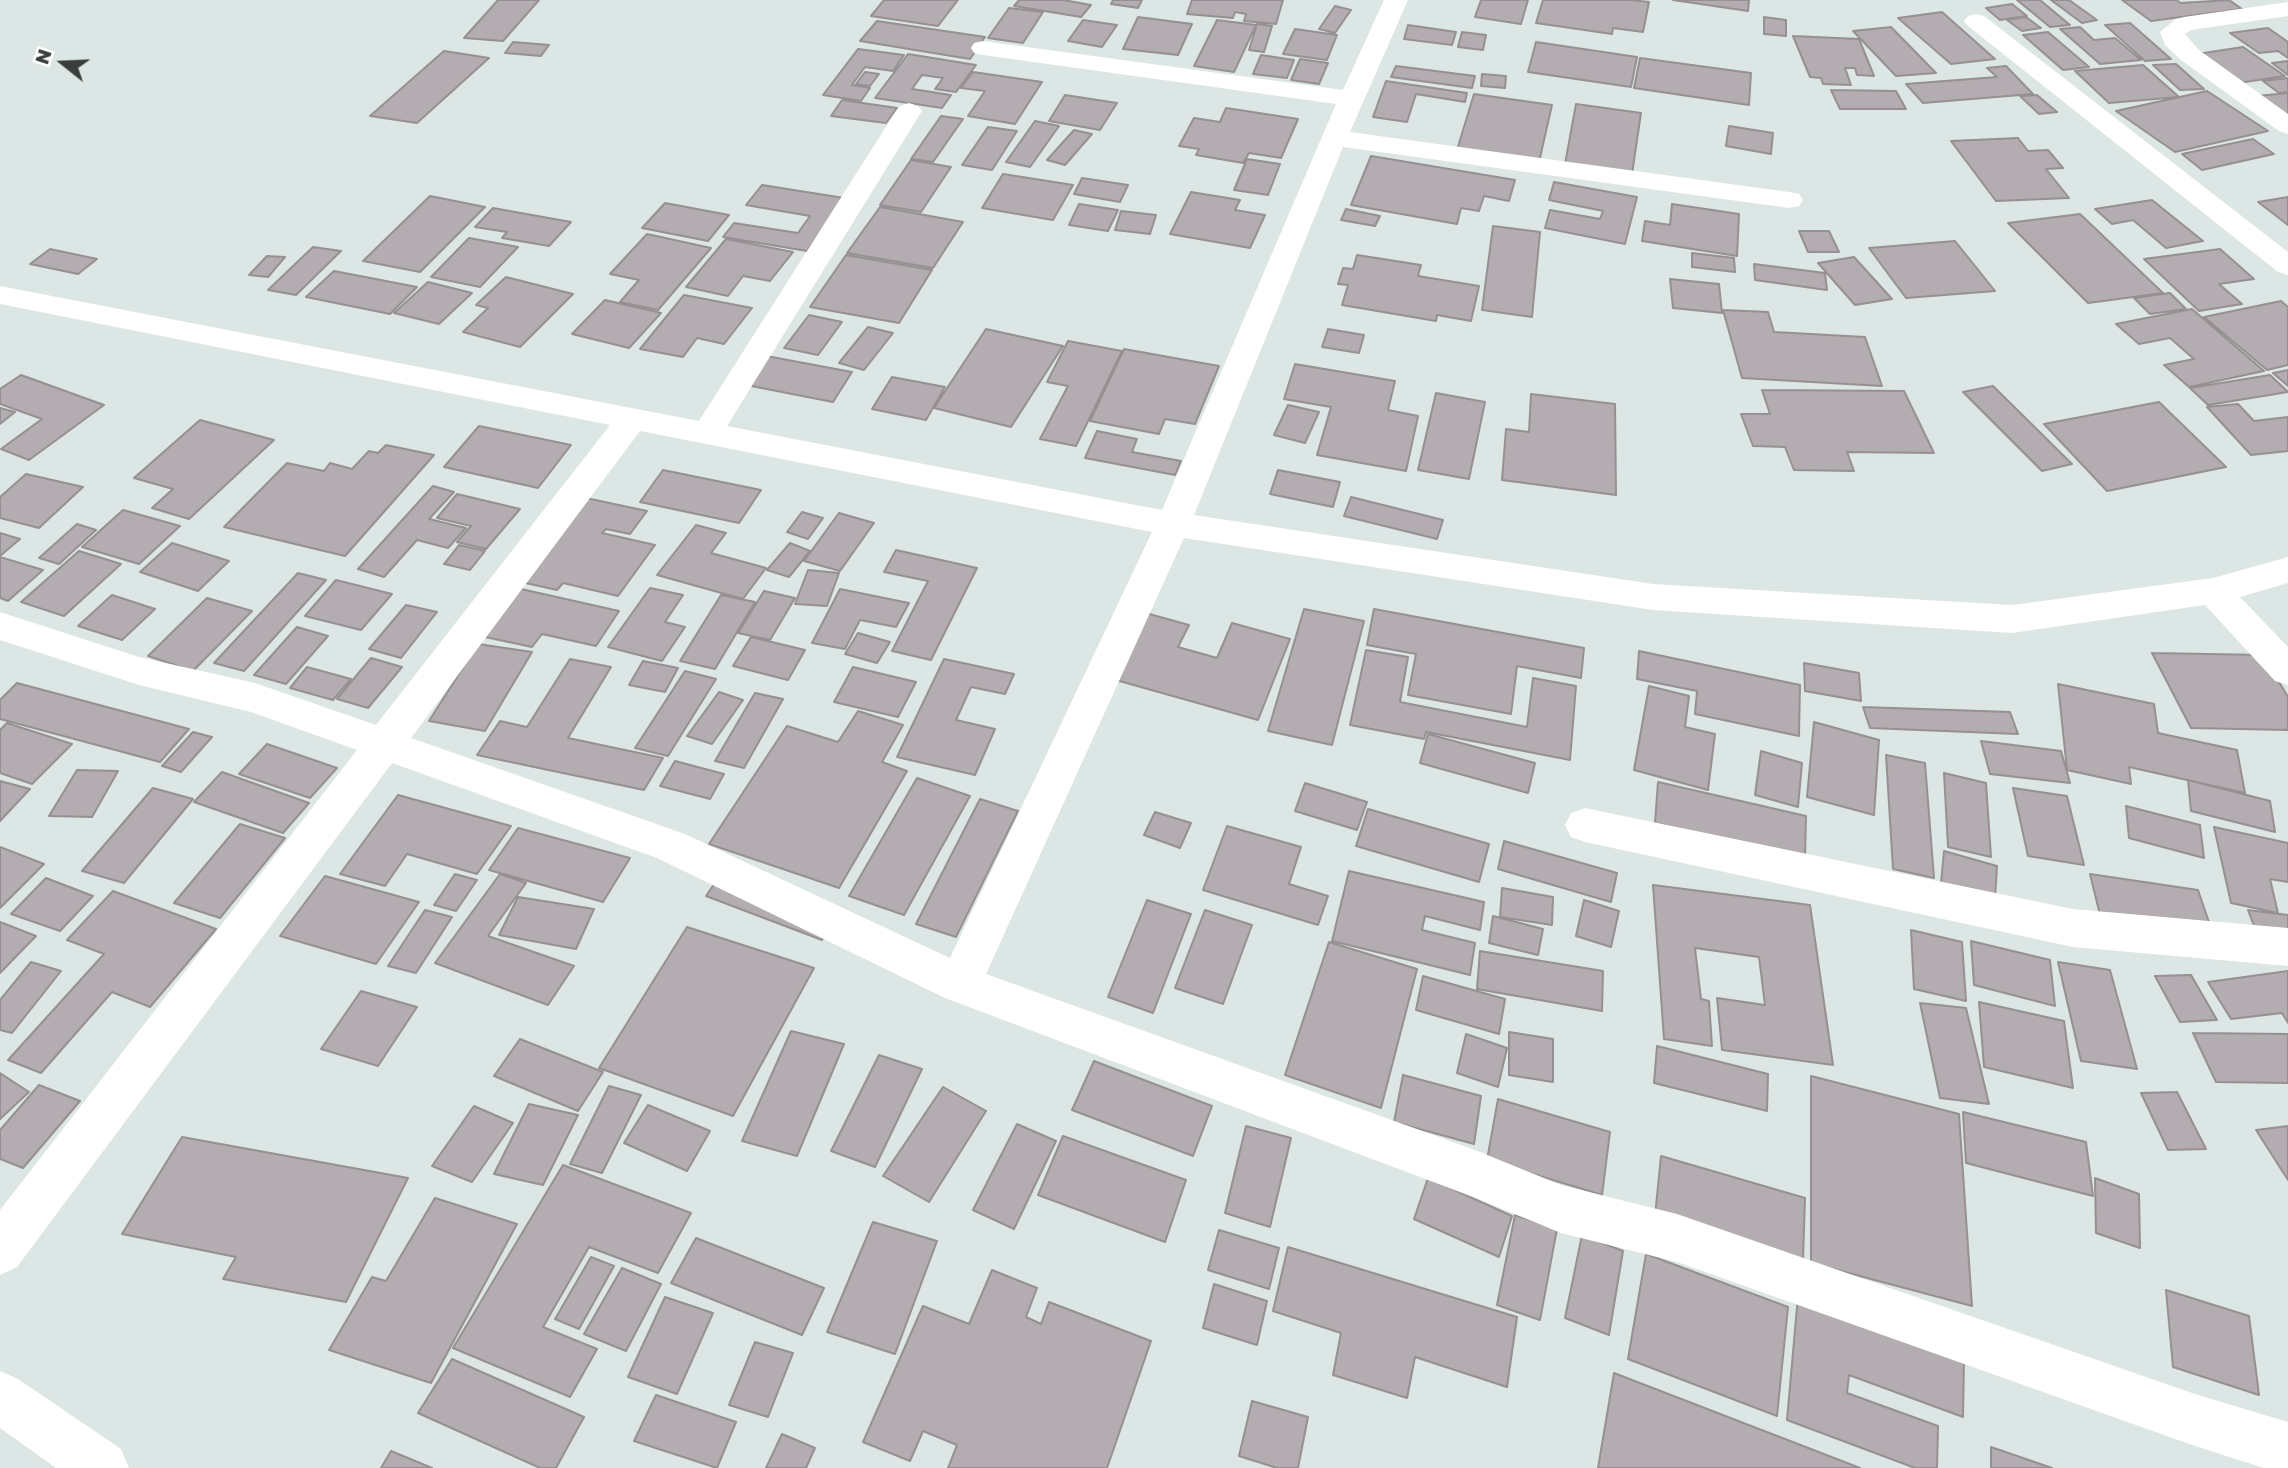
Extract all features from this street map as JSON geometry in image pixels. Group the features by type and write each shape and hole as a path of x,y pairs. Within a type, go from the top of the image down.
{"street":[{"path":"960,984 1173,524 1334,138 1354,99 1396,0"},
{"path":"2288,9 2184,24 2172,32 2174,40 2190,55 2288,126"},
{"path":"1976,21 2288,265"},
{"path":"983,48 1354,99"},
{"path":"707,433 909,110"},
{"path":"1334,138 1789,200"},
{"path":"2,297 1173,524 1653,597 2012,619 2213,591 2288,570"},
{"path":"0,1250 632,418"},
{"path":"2213,591 2288,671"},
{"path":"0,626 139,670 256,698 671,846 960,984 1475,1174 1561,1209 1677,1238 2195,1420 2288,1449"},
{"path":"1586,825 2073,928 2288,947"},
{"path":"0,1397 102,1468"}],"building":[{"path":"498,0 539,0 503,41 464,38"},
{"path":"884,0 958,0 938,26 871,16"},
{"path":"1019,0 1063,0 1091,5 1081,17 1014,6"},
{"path":"1113,0 1142,0 1138,8 1111,4"},
{"path":"1192,0 1283,0 1276,24 1244,21 1246,14 1235,12 1233,18 1187,14"},
{"path":"1481,0 1528,0 1521,24 1475,17"},
{"path":"1543,0 1649,2 1643,32 1613,28 1612,34 1536,23"},
{"path":"1673,0 1749,0 1748,11"},
{"path":"2017,0 2040,0 2070,25 2050,27"},
{"path":"2051,0 2069,0 2097,20 2082,23"},
{"path":"2122,0 2176,0 2181,3 2229,0 2242,9 2151,21"},
{"path":"2012,4 2027,16 2000,20 1986,8"},
{"path":"1335,6 1351,10 1335,33 1319,29"},
{"path":"1009,8 1043,12 1023,43 988,38"},
{"path":"1942,12 1995,59 1951,64 1898,18"},
{"path":"1138,17 1192,24 1178,55 1123,49"},
{"path":"1764,17 1786,20 1786,36 1764,34"},
{"path":"2026,17 2041,28 2022,31 2007,20"},
{"path":"1083,20 1117,25 1102,47 1068,41"},
{"path":"1217,20 1256,25 1234,72 1194,66"},
{"path":"877,21 985,37 970,59 860,41"},
{"path":"2130,23 2171,59 2145,61 2105,25"},
{"path":"1257,24 1272,26 1264,52 1249,50"},
{"path":"1408,25 1456,32 1452,45 1404,39"},
{"path":"1891,27 1936,73 1896,76 1853,31"},
{"path":"2080,27 2094,40 2115,38 2141,60 2100,64 2060,29"},
{"path":"2268,28 2288,42 2288,58 2278,51 2259,53 2230,33"},
{"path":"1295,29 1337,35 1327,60 1283,54"},
{"path":"1462,32 1486,35 1483,50 1458,47"},
{"path":"2048,32 2089,67 2063,70 2023,35"},
{"path":"1793,36 1859,39 1874,76 1857,75 1855,68 1845,68 1851,85 1823,84 1821,78 1810,77"},
{"path":"513,42 549,45 541,56 505,53"},
{"path":"1536,42 1637,57 1631,87 1528,72"},
{"path":"2243,47 2285,76 2238,83 2197,54"},
{"path":"858,49 904,55 893,71 865,67 852,85 870,88 861,101 823,95"},
{"path":"444,51 489,58 417,123 370,116"},
{"path":"908,54 976,65 956,92 935,89 943,78 922,75 912,89 951,95 942,108 875,98"},
{"path":"1261,55 1294,60 1287,78 1253,74"},
{"path":"1640,58 1751,73 1749,105 1634,88"},
{"path":"1300,59 1328,63 1319,84 1291,80"},
{"path":"2288,61 2288,75 2272,63"},
{"path":"2176,64 2204,89 2180,90 2153,65"},
{"path":"2143,65 2179,97 2109,103 2075,71"},
{"path":"1396,66 1475,76 1472,88 1391,77"},
{"path":"2006,66 2033,94 1923,103 1906,84 1997,77 1987,68"},
{"path":"865,72 879,74 870,86 856,84"},
{"path":"973,72 1042,82 1015,124 968,116 985,91 961,88"},
{"path":"1482,74 1506,76 1505,88 1481,86"},
{"path":"2288,78 2288,92 2279,93 2263,81"},
{"path":"1386,81 1467,93 1465,102 1416,94 1407,122 1373,117"},
{"path":"1831,90 1896,91 1906,109 1840,109"},
{"path":"2207,91 2268,131 2175,152 2116,111"},
{"path":"2288,93 2288,120 2257,96"},
{"path":"1474,94 1552,105 1539,162 1457,150"},
{"path":"1065,95 1117,103 1100,130 1049,121"},
{"path":"2037,95 2057,112 2039,114 2020,96"},
{"path":"842,100 897,108 886,123 831,116"},
{"path":"1576,104 1641,113 1632,174 1565,164"},
{"path":"1226,108 1298,119 1281,158 1249,153 1243,163 1196,155 1199,149 1179,146 1194,118 1220,122"},
{"path":"941,116 963,119 933,162 911,159"},
{"path":"1035,121 1059,126 1030,167 1006,162"},
{"path":"1729,126 1773,133 1771,154 1726,146"},
{"path":"988,127 1017,131 992,170 962,165"},
{"path":"1074,130 1092,134 1065,165 1047,160"},
{"path":"2018,138 2028,151 2048,150 2063,168 2046,169 2069,198 1996,201 1951,141"},
{"path":"2253,139 2274,154 2202,170 2182,154"},
{"path":"1371,156 1515,180 1509,201 1484,196 1479,211 1461,208 1457,224 1351,205"},
{"path":"1247,159 1280,164 1268,195 1234,190"},
{"path":"911,160 951,167 921,212 880,205"},
{"path":"1003,174 1073,185 1053,220 982,208"},
{"path":"1082,178 1128,185 1120,202 1074,194"},
{"path":"1554,182 1637,197 1625,244 1545,228 1550,210 1600,219 1603,211 1549,200"},
{"path":"762,185 844,198 807,251 723,237 734,223 798,233 810,216 746,205"},
{"path":"1191,192 1240,200 1235,210 1265,215 1250,248 1170,234"},
{"path":"430,196 485,207 420,272 363,261"},
{"path":"2288,197 2288,225 2258,202"},
{"path":"2152,200 2203,241 2166,248 2133,220 2112,224 2095,209"},
{"path":"665,203 729,215 708,241 642,228"},
{"path":"1079,204 1118,210 1108,231 1069,225"},
{"path":"1672,204 1739,214 1737,256 1642,241 1645,221 1670,225"},
{"path":"880,207 963,222 933,268 847,253"},
{"path":"493,208 571,222 549,246 502,238 507,232 475,227"},
{"path":"1346,209 1380,216 1375,226 1341,220"},
{"path":"1121,211 1156,215 1150,234 1115,230"},
{"path":"2080,214 2163,293 2088,303 2008,223"},
{"path":"1493,226 1540,232 1532,317 1482,310"},
{"path":"1799,231 1829,231 1839,252 1808,252"},
{"path":"647,234 711,248 658,310 620,302 639,280 610,274"},
{"path":"469,238 518,247 480,287 431,277"},
{"path":"726,239 793,252 770,281 743,276 728,296 686,287"},
{"path":"1955,241 1995,291 1906,298 1869,248"},
{"path":"313,247 341,251 296,295 268,290"},
{"path":"50,249 97,259 78,274 30,264"},
{"path":"2220,249 2254,279 2219,284 2242,304 2199,311 2144,259"},
{"path":"1692,253 1734,258 1735,272 1692,267"},
{"path":"846,255 932,270 899,323 810,307"},
{"path":"1357,255 1421,265 1418,276 1479,286 1471,321 1437,315 1436,321 1342,305 1348,285 1338,284 1343,268 1353,269"},
{"path":"267,256 285,257 268,277 249,275"},
{"path":"1854,257 1892,299 1855,305 1818,263"},
{"path":"1754,264 1825,273 1827,290 1755,280"},
{"path":"334,271 417,287 390,314 306,297"},
{"path":"506,277 573,294 520,347 463,332 488,308 476,305"},
{"path":"1670,279 1719,284 1722,313 1673,308"},
{"path":"428,282 472,293 439,324 394,313"},
{"path":"2170,293 2186,309 2150,314 2134,298"},
{"path":"684,295 752,308 724,344 697,338 683,357 640,349"},
{"path":"605,300 661,313 629,348 572,334"},
{"path":"2281,301 2288,307 2288,365 2267,370 2204,317"},
{"path":"2192,309 2264,371 2189,387 2164,365 2194,359 2170,338 2139,344 2116,324"},
{"path":"1723,310 1768,312 1774,332 1865,337 1882,386 1742,378"},
{"path":"809,315 842,322 818,355 784,348"},
{"path":"868,327 893,333 864,370 839,363"},
{"path":"986,329 1063,346 1011,427 934,408"},
{"path":"1328,329 1364,335 1359,353 1322,347"},
{"path":"1068,341 1122,351 1076,446 1040,439 1068,386 1047,382"},
{"path":"1124,349 1219,366 1195,424 1165,419 1159,434 1090,421"},
{"path":"761,355 852,372 833,402 741,384"},
{"path":"1295,364 1395,381 1388,410 1418,416 1406,471 1317,455 1331,407 1284,399"},
{"path":"2288,370 2288,386 2273,373"},
{"path":"21,375 104,405 29,460 1,449 42,419 0,404 0,389"},
{"path":"2270,375 2288,392 2208,405 2190,388"},
{"path":"892,377 945,387 926,420 872,409"},
{"path":"1993,386 2072,464 2042,471 1963,392"},
{"path":"1762,390 1904,391 1934,453 1847,452 1854,471 1794,470 1785,447 1753,446 1741,414 1770,414"},
{"path":"1436,393 1485,402 1469,479 1418,470"},
{"path":"1531,394 1615,404 1616,495 1502,480 1506,429 1529,432"},
{"path":"2159,402 2226,467 2107,491 2044,424"},
{"path":"2238,404 2254,421 2288,417 2288,451 2251,455 2207,407"},
{"path":"1288,405 1319,412 1305,443 1274,435"},
{"path":"0,408 15,412 0,424"},
{"path":"200,420 274,440 189,519 152,508 173,489 134,478"},
{"path":"479,426 571,445 538,488 444,467"},
{"path":"1097,431 1137,439 1132,452 1181,461 1175,475 1085,458"},
{"path":"386,445 434,455 345,556 224,527 287,463 324,471 330,463 352,469 369,451 378,453"},
{"path":"663,470 761,490 739,523 640,502"},
{"path":"1278,470 1340,482 1333,507 1270,494"},
{"path":"26,474 83,487 39,528 0,518 0,497"},
{"path":"433,486 454,492 429,519 466,528 448,548 417,540 384,577 358,569"},
{"path":"457,494 520,509 486,549 457,542 471,526 437,518"},
{"path":"1351,497 1443,520 1437,539 1344,516"},
{"path":"586,498 647,511 630,534 606,529 602,533 655,545 618,596 563,583 557,590 521,582"},
{"path":"123,510 180,526 139,564 82,547"},
{"path":"802,512 823,518 808,539 787,532"},
{"path":"839,513 874,523 840,571 804,561"},
{"path":"77,524 96,530 59,564 39,558"},
{"path":"696,525 726,533 711,553 766,568 743,599 657,575"},
{"path":"0,533 20,539 0,556"},
{"path":"172,543 229,561 198,591 140,572"},
{"path":"790,543 810,551 789,577 767,570"},
{"path":"459,545 485,551 470,570 444,564"},
{"path":"896,550 977,568 931,660 892,651 928,581 884,572"},
{"path":"79,551 121,564 64,616 21,602"},
{"path":"0,557 43,570 8,601 0,598"},
{"path":"808,570 839,573 827,606 795,604"},
{"path":"298,573 326,580 244,671 214,663"},
{"path":"336,580 392,594 361,630 305,616"},
{"path":"650,588 683,595 665,622 685,627 662,661 608,647"},
{"path":"521,589 619,611 596,646 542,634 532,647 485,637"},
{"path":"840,589 909,603 896,627 860,620 845,649 812,643"},
{"path":"764,591 795,598 770,640 738,633"},
{"path":"112,595 155,609 122,640 78,626"},
{"path":"721,595 755,602 715,669 680,661"},
{"path":"207,598 252,611 193,671 148,656"},
{"path":"406,605 437,612 401,658 369,649"},
{"path":"1131,609 1189,625 1178,647 1217,658 1232,623 1290,639 1258,720 1098,675"},
{"path":"1304,609 1364,621 1332,745 1268,731"},
{"path":"1374,609 1584,648 1581,678 1517,666 1511,714 1408,695 1416,654 1367,645"},
{"path":"297,627 328,636 286,684 254,675"},
{"path":"858,633 890,642 877,663 845,654"},
{"path":"751,637 805,650 788,680 733,666"},
{"path":"478,644 532,652 485,731 429,721"},
{"path":"1366,650 1408,657 1400,702 1527,727 1533,678 1576,686 1570,760 1426,732 1424,739 1350,725"},
{"path":"1639,651 1800,685 1799,736 1695,714 1697,691 1637,679"},
{"path":"2152,653 2263,655 2288,697 2288,730 2191,728"},
{"path":"371,658 402,667 368,708 337,699"},
{"path":"570,659 611,667 568,738 663,758 644,790 477,755 500,721 527,727"},
{"path":"944,659 1014,674 1005,694 971,687 956,720 995,729 975,775 897,757"},
{"path":"643,661 678,668 665,692 629,685"},
{"path":"1804,663 1859,673 1861,701 1805,691"},
{"path":"307,667 351,679 333,700 290,688"},
{"path":"853,667 916,682 898,717 834,702"},
{"path":"685,671 716,679 668,756 635,748"},
{"path":"17,683 189,729 160,762 0,719 0,700"},
{"path":"2058,684 2154,704 2158,733 2237,750 2245,793 2129,767 2131,784 2067,770"},
{"path":"1649,686 1689,696 1685,727 1715,734 1708,790 1634,770"},
{"path":"719,692 743,700 712,744 687,736"},
{"path":"755,693 783,699 744,768 715,761"},
{"path":"1863,707 2010,712 2018,734 1870,728"},
{"path":"858,711 903,725 882,762 907,771 839,888 709,844 787,726 838,742"},
{"path":"1814,722 1879,740 1874,815 1807,797"},
{"path":"7,723 72,744 32,784 0,773 0,730"},
{"path":"193,732 212,737 181,772 162,766"},
{"path":"1428,734 1535,763 1528,793 1420,763"},
{"path":"1981,741 2061,751 2070,783 1990,774"},
{"path":"267,744 337,768 310,798 239,774"},
{"path":"1761,751 1802,763 1798,807 1755,795"},
{"path":"1886,755 1925,763 1934,878 1893,869"},
{"path":"675,761 724,774 710,799 660,786"},
{"path":"77,770 118,771 92,817 49,816"},
{"path":"222,772 309,803 283,833 194,802"},
{"path":"1944,773 1986,783 1991,857 1948,847"},
{"path":"917,778 970,796 904,915 849,896"},
{"path":"2188,780 2270,801 2275,832 2191,811"},
{"path":"0,781 30,789 0,821"},
{"path":"1658,782 1806,816 1805,858 1655,823"},
{"path":"1305,783 1367,802 1357,830 1295,811"},
{"path":"153,788 193,799 124,883 82,871"},
{"path":"2013,788 2067,796 2084,865 2028,856"},
{"path":"398,795 511,826 477,874 407,854 385,886 340,874"},
{"path":"980,799 1018,811 956,937 916,924"},
{"path":"2126,806 2200,825 2204,858 2129,838"},
{"path":"1368,809 1489,844 1479,882 1356,846"},
{"path":"1155,812 1191,823 1180,848 1144,835"},
{"path":"240,824 285,838 220,918 174,903"},
{"path":"1227,826 1301,847 1289,884 1328,896 1318,925 1203,890"},
{"path":"2214,827 2288,843 2288,882 2270,879 2278,913 2231,903"},
{"path":"518,828 630,858 603,902 489,870"},
{"path":"1504,841 1617,873 1611,902 1498,869"},
{"path":"0,847 44,864 0,908"},
{"path":"1944,851 1997,866 1995,899 1941,883"},
{"path":"1349,871 1484,902 1480,930 1425,916 1422,930 1475,943 1470,975 1332,941"},
{"path":"722,872 837,916 822,940 706,896"},
{"path":"455,874 477,880 456,911 434,905"},
{"path":"500,874 526,883 488,936 574,966 548,1005 435,963"},
{"path":"2090,874 2198,890 2212,931 2100,915"},
{"path":"325,876 419,902 376,964 280,936"},
{"path":"46,878 93,896 60,931 11,914"},
{"path":"1653,885 1810,905 1833,1065 1722,1050 1717,998 1765,1005 1759,957 1695,948 1701,999 1709,1001 1712,1046 1664,1039"},
{"path":"1502,888 1553,897 1552,925 1500,917"},
{"path":"113,891 216,929 150,1007 112,992 41,1073 8,1060 104,954 67,940"},
{"path":"518,897 594,909 576,949 499,935"},
{"path":"1147,900 1191,914 1153,1013 1108,997"},
{"path":"1584,900 1619,911 1611,947 1576,936"},
{"path":"425,910 452,917 416,973 388,966"},
{"path":"1205,910 1252,925 1223,1004 1175,988"},
{"path":"2248,910 2288,915 2288,947 2261,944"},
{"path":"1493,916 1543,929 1538,955 1489,943"},
{"path":"0,922 36,936 0,973"},
{"path":"687,927 814,968 733,1116 599,1068"},
{"path":"1911,930 1962,942 1966,1001 1914,989"},
{"path":"1971,941 2050,960 2055,1006 1974,985"},
{"path":"1329,942 1417,969 1381,1108 1285,1075"},
{"path":"1480,951 1603,971 1602,1011 1477,989"},
{"path":"31,962 61,971 12,1033 0,1030 0,1000"},
{"path":"2058,962 2110,970 2137,1069 2081,1061"},
{"path":"2288,971 2288,1023 2282,1013 2231,1019 2208,982"},
{"path":"2191,975 2217,1020 2180,1022 2155,976"},
{"path":"1423,976 1505,999 1499,1034 1416,1010"},
{"path":"361,991 417,1007 378,1066 321,1049"},
{"path":"1979,1002 2064,1021 2073,1088 1984,1067"},
{"path":"1920,1003 1966,1008 1989,1104 1940,1098"},
{"path":"791,1031 844,1044 797,1156 742,1141"},
{"path":"1509,1032 1553,1039 1553,1082 1509,1075"},
{"path":"2193,1033 2288,1034 2288,1083 2216,1082"},
{"path":"1466,1034 1507,1048 1498,1087 1457,1073"},
{"path":"520,1039 603,1072 578,1111 494,1076"},
{"path":"1657,1046 1768,1074 1767,1111 1654,1083"},
{"path":"879,1055 922,1069 875,1167 831,1151"},
{"path":"1094,1061 1212,1106 1193,1156 1072,1110"},
{"path":"0,1073 29,1092 0,1119"},
{"path":"1403,1075 1481,1096 1474,1144 1394,1122"},
{"path":"1811,1076 1959,1114 1972,1306 1811,1263"},
{"path":"39,1085 80,1101 23,1168 0,1159 0,1130"},
{"path":"609,1086 641,1095 602,1173 570,1164"},
{"path":"943,1087 986,1111 929,1202 883,1176"},
{"path":"2177,1092 2206,1149 2168,1150 2141,1093"},
{"path":"1498,1099 1610,1132 1602,1195 1487,1160"},
{"path":"529,1104 578,1115 543,1185 494,1174"},
{"path":"648,1105 710,1131 687,1171 624,1143"},
{"path":"474,1106 513,1123 472,1182 432,1166"},
{"path":"1963,1112 2086,1142 2093,1196 1966,1163"},
{"path":"1017,1124 1056,1141 1014,1229 973,1210"},
{"path":"1246,1126 1291,1138 1270,1227 1225,1213"},
{"path":"2288,1126 2288,1180 2256,1130"},
{"path":"1063,1136 1186,1180 1165,1242 1038,1195"},
{"path":"182,1137 408,1178 346,1302 223,1279 236,1257 122,1234"},
{"path":"1661,1156 1805,1198 1803,1260 1655,1216"},
{"path":"563,1165 691,1213 658,1273 589,1247 543,1327 597,1349 570,1397 453,1348"},
{"path":"1428,1178 1512,1216 1499,1257 1414,1219"},
{"path":"2095,1178 2139,1194 2140,1248 2096,1233"},
{"path":"435,1198 517,1224 431,1383 329,1350 372,1277 386,1281"},
{"path":"1515,1215 1557,1229 1540,1320 1497,1305"},
{"path":"873,1222 937,1241 895,1354 827,1332"},
{"path":"1219,1230 1279,1248 1269,1289 1208,1270"},
{"path":"1582,1235 1623,1251 1609,1335 1565,1318"},
{"path":"696,1238 824,1288 802,1335 671,1283"},
{"path":"1288,1247 1517,1317 1507,1387 1415,1357 1407,1398 1333,1375 1341,1333 1273,1311"},
{"path":"1646,1254 1788,1307 1777,1416 1628,1359"},
{"path":"591,1257 614,1266 579,1329 555,1319"},
{"path":"622,1268 661,1284 626,1351 584,1334"},
{"path":"992,1270 1037,1288 1026,1317 1041,1324 1049,1302 1151,1341 1107,1468 948,1468 957,1445 923,1431 910,1461 863,1442 923,1306 969,1324"},
{"path":"1214,1284 1267,1301 1257,1345 1203,1328"},
{"path":"2166,1290 2249,1316 2259,1395 2173,1367"},
{"path":"1798,1296 1964,1356 1963,1417 1849,1375 1847,1393 1938,1426 1937,1468 1915,1468 1787,1420"},
{"path":"665,1297 713,1313 677,1394 628,1377"},
{"path":"755,1342 793,1353 768,1417 729,1405"},
{"path":"452,1359 584,1417 556,1468 540,1468 418,1413"},
{"path":"1614,1373 1860,1468 1598,1468"},
{"path":"656,1395 736,1422 717,1468 634,1441"},
{"path":"1252,1401 1308,1417 1298,1468 1277,1468 1239,1456"},
{"path":"782,1434 815,1448 806,1468 766,1468"},
{"path":"1991,1447 2052,1468 1991,1468"},
{"path":"391,1451 432,1468 381,1468"}]}
